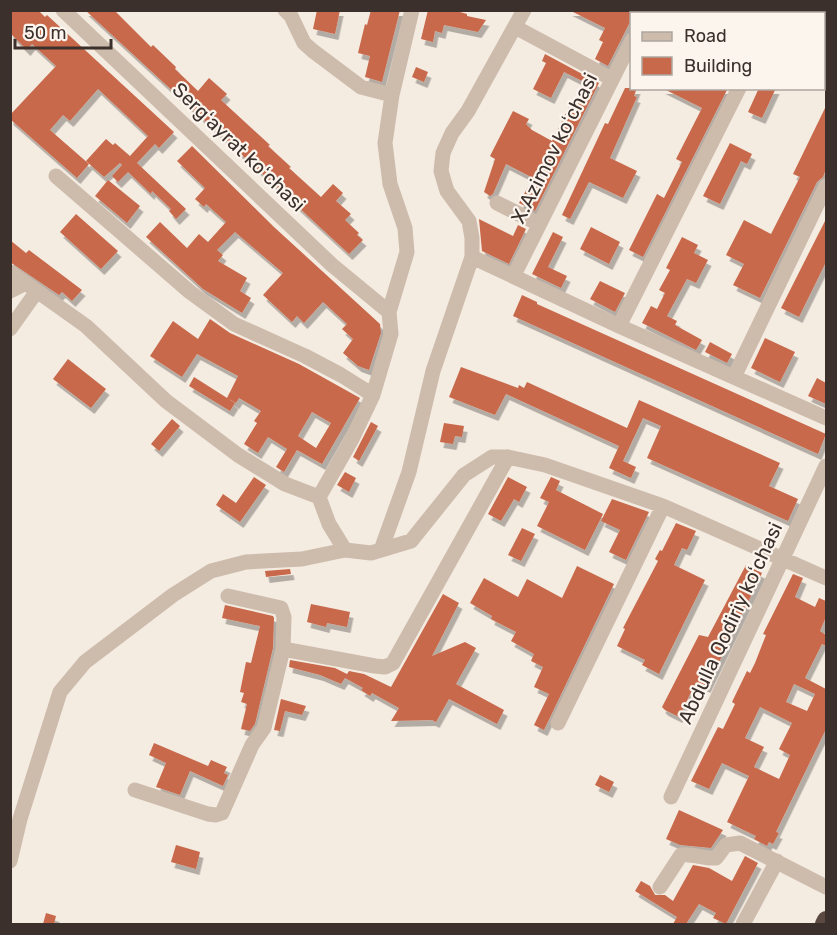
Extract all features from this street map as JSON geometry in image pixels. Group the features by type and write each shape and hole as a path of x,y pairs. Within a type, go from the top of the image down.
{"highway":[{"path":"824,924 826,920"}],"street":[{"name":"Sergʻayrat koʻchasi","path":"63,10 332,265 389,312"},
{"path":"285,10 291,16 304,43 313,51 361,87 392,94"},
{"path":"319,497 352,439 373,394 391,334 389,312 407,252 405,228 390,184 385,143 392,94 412,10"},
{"path":"381,550 409,472 433,371 472,257 469,221 447,191 441,171 443,153 452,133 468,111 524,10"},
{"path":"515,27 612,79"},
{"name":"X.Azimov koʻchasi","path":"514,275 630,44"},
{"path":"619,326 738,90"},
{"path":"56,176 190,292 234,324 314,361 373,394"},
{"path":"734,377 826,186"},
{"path":"497,203 539,224"},
{"path":"472,257 619,326 826,418"},
{"path":"10,272 86,326 166,401 238,455 285,484 319,497 329,524 345,550"},
{"path":"10,291 32,287"},
{"path":"10,329 32,287"},
{"path":"10,861 20,819 60,692 85,662 173,595 211,571 246,562 302,559 345,550 371,553 411,541 464,475 492,457 508,457 545,465 663,506 826,578"},
{"path":"284,649 375,666 385,667 393,663 508,457"},
{"name":"Abdulla Qodiriy koʻchasi","path":"670,797 785,558 826,466"},
{"path":"558,723 663,506"},
{"path":"135,790 208,814 222,813 252,745 264,729 284,649 284,617 280,608 228,596"},
{"path":"660,887 681,855 686,854 704,859 716,858 726,845 740,843 826,887"},
{"path":"743,924 777,861"}],"building":[{"path":"10,10 38,10 45,17 47,15 174,132 159,148 155,144 137,163 186,209 176,219 169,211 171,209 128,172 118,182 112,176 122,165 120,163 104,177 86,161 106,139 113,145 115,143 130,156 148,136 98,89 70,121 63,115 50,130 89,164 77,178 10,119 10,115 56,66 32,44 27,50 10,33"},
{"path":"85,10 114,10 151,47 153,45 176,67 175,69 198,91 209,78 227,94 221,100 270,145 268,146 291,167 289,168 321,197 333,184 343,193 336,201 351,214 345,220 363,240 349,254"},
{"path":"317,10 340,10 335,34 313,29"},
{"path":"371,10 400,10 382,82 365,77 370,56 358,53"},
{"path":"428,10 460,10 467,16 486,20 478,32 444,25 442,33 435,31 433,42 421,39"},
{"path":"569,10 635,10 630,12 630,22 608,66 595,59 603,42 599,40 605,28"},
{"path":"545,54 599,83 535,211 519,203 533,178 506,164 493,194 490,196 484,192 495,159 490,156 513,111 529,119 526,124 532,130 552,141 569,107 575,110 588,84 564,72 551,98 533,89 546,63 542,61"},
{"path":"416,67 428,72 424,82 412,77"},
{"path":"625,88 636,90 634,96 637,97 610,158 637,171 623,198 589,182 570,219 562,215 605,123 608,124"},
{"path":"666,90 727,90 643,257 629,250 657,194 664,198 682,162 676,159 702,108"},
{"path":"758,90 775,90 762,118 748,112"},
{"path":"826,106 826,169 823,177 817,182 760,298 733,285 744,264 726,255 744,220 771,234 800,177 793,174"},
{"path":"730,143 752,154 747,164 741,161 720,204 703,196"},
{"path":"192,146 274,227 380,324 381,333 369,370 358,366 343,353 353,339 342,329 347,324 323,302 304,323 297,316 292,322 263,295 283,273 235,232 217,250 223,255 218,261 247,278 240,291 251,298 242,313 203,289 146,237 160,222 187,248 199,234 208,242 226,222 206,204 204,207 195,199 205,188 177,161"},
{"path":"108,180 140,206 127,223 95,196"},
{"path":"76,214 118,251 101,269 60,232"},
{"path":"479,219 513,236 518,225 526,229 509,264 482,251"},
{"path":"826,219 826,262 799,317 781,308"},
{"path":"591,227 620,242 609,264 580,249"},
{"path":"553,232 563,237 548,267 567,276 561,288 532,274"},
{"path":"682,237 698,245 694,253 708,260 696,283 687,279 667,316 677,321 675,325 702,340 696,350 642,323 651,306 657,309 665,293 659,290 670,270 666,268"},
{"path":"10,240 26,253 29,250 82,290 72,301 62,292 59,295 10,262"},
{"path":"600,281 625,293 615,312 590,299"},
{"path":"522,295 537,304 826,434 818,454 513,316"},
{"path":"210,319 230,333 299,364 360,398 322,464 297,450 284,472 276,467 287,449 268,437 258,453 244,444 257,423 254,421 261,411 239,398 236,403 227,398 238,376 197,354 182,377 150,356 173,321 198,339","holes":["312,412 331,423 316,448 298,436"]},
{"path":"765,338 795,352 780,382 751,368"},
{"path":"710,342 732,354 727,363 705,352"},
{"path":"68,359 106,389 91,408 53,379"},
{"path":"461,367 518,388 519,385 524,388 527,382 627,428 639,400 780,463 769,486 798,499 788,521 647,458 661,426 643,418 623,461 636,467 631,478 609,468 619,446 506,394 495,415 449,397"},
{"path":"194,377 235,403 230,411 189,386"},
{"path":"817,378 826,383 826,404 808,396"},
{"path":"172,419 180,426 159,451 151,444"},
{"path":"371,422 378,426 359,461 353,457"},
{"path":"444,423 464,426 462,437 455,436 453,444 440,442"},
{"path":"345,472 356,478 349,492 337,485"},
{"path":"254,477 266,485 240,522 216,505 223,494 236,503"},
{"path":"508,477 527,487 519,502 514,499 501,521 488,514"},
{"path":"551,477 560,481 556,490 603,514 585,550 537,526 549,502 540,498"},
{"path":"612,499 649,512 626,560 609,552 620,530 601,521"},
{"path":"676,523 696,531 687,550 682,548 674,565 705,580 659,674 642,665 645,660 617,646 625,629 623,628 658,561 655,559 660,550 662,551"},
{"path":"522,528 535,534 521,561 508,555"},
{"path":"746,565 762,573 707,687 696,682 679,717 662,707 699,635 708,637"},
{"path":"577,566 614,584 544,730 534,725 549,694 534,687 543,667 531,661 534,654 511,641 516,632 491,619 492,616 470,603 484,578 518,597 527,579 562,598"},
{"path":"290,569 291,574 266,577 265,571"},
{"path":"793,574 803,578 795,597 815,607 819,598 826,601 826,617 820,631 826,635 826,646 822,644 805,678 826,689 826,729 776,832 779,833 773,844 769,842 767,846 754,839 756,836 727,822 749,776 722,763 709,789 691,781 718,727 723,729 735,704 732,702 747,671 750,673 755,663 766,635 763,634","holes":["794,684 815,694 807,711 786,702","760,707 792,723 779,749 790,755 779,779 754,767 764,747 745,738"]},
{"path":"443,594 459,603 432,656 465,642 476,648 456,684 504,710 497,724 449,699 436,722 432,720 391,721 399,708 372,693 370,696 361,690 363,688 345,678 341,684 320,675 289,667 290,660 335,668 347,674 349,671 364,674 391,687"},
{"path":"311,604 350,612 347,627 327,623 326,627 307,622"},
{"path":"225,605 274,618 273,648 255,724 250,731 241,729 247,704 241,702 244,693 240,692 246,662 251,663 260,626 222,618"},
{"path":"281,699 306,706 302,715 285,711 280,731 274,730"},
{"path":"154,743 208,766 211,760 227,767 224,773 228,775 223,786 190,771 180,795 156,787 166,763 149,755"},
{"path":"600,775 614,782 609,792 595,785"},
{"path":"679,810 723,830 711,848 680,845 666,839"},
{"path":"176,845 200,852 196,869 171,862"},
{"path":"745,856 758,863 726,924 713,918 716,913 699,904 686,924 673,924 677,917 635,891 641,881 650,886 655,895 665,895 673,901 693,865 709,868 732,881"},
{"path":"46,913 56,916 54,924 43,924"}]}
